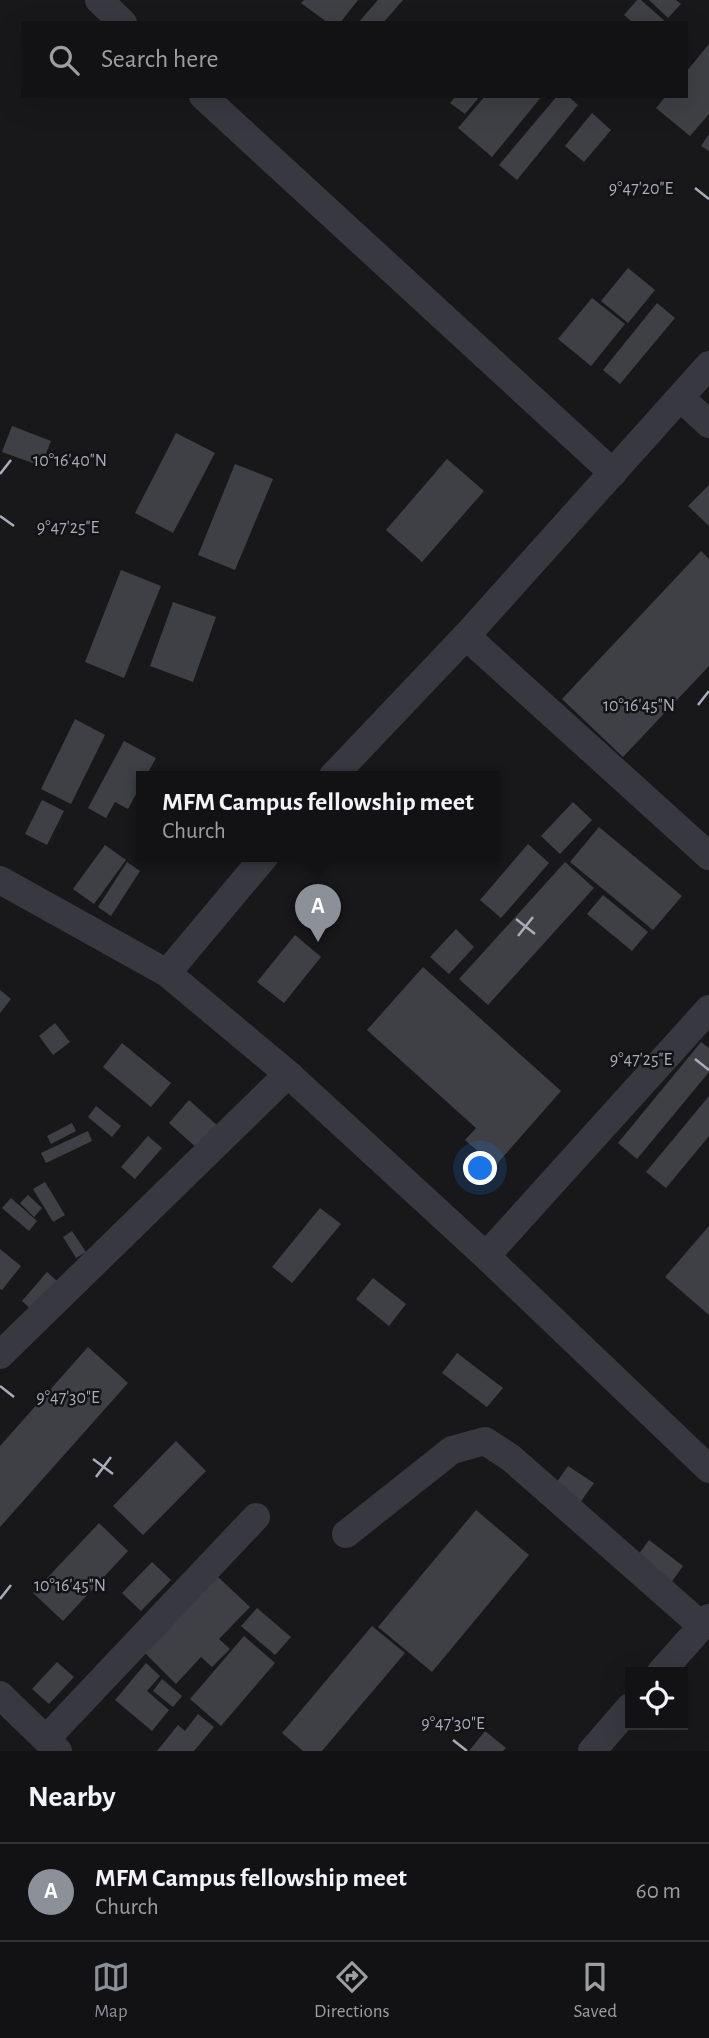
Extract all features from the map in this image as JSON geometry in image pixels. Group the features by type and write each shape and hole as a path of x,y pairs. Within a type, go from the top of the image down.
{"street":[{"path":"99,0 121,21"},
{"path":"205,98 613,473"},
{"path":"338,771 466,636 709,365"},
{"path":"681,398 709,424"},
{"path":"466,636 709,856"},
{"path":"167,973 260,862"},
{"path":"2,885 167,973 288,1074 486,1256 709,1469"},
{"path":"486,1256 709,1009"},
{"path":"0,1355 288,1074"},
{"path":"346,1534 452,1450 485,1441 511,1458 705,1622 665,1667"},
{"path":"3,1704 52,1745 256,1517"},
{"path":"592,1751 625,1713"}],"building":[{"path":"304,0 358,0 342,21 325,21 301,3"},
{"path":"378,0 403,0 385,21 360,21"},
{"path":"637,0 641,0 665,21 631,21 624,15"},
{"path":"649,0 676,0 681,4 668,18"},
{"path":"709,44 709,114 690,136 656,108 664,98 688,98 688,70"},
{"path":"454,98 478,98 465,114 450,103"},
{"path":"483,98 540,98 492,157 458,128"},
{"path":"555,98 570,98 578,105 517,180 499,165"},
{"path":"592,113 611,130 584,162 565,146"},
{"path":"709,134 709,151 701,146"},
{"path":"628,268 655,290 628,323 601,301"},
{"path":"592,298 625,324 591,366 558,339"},
{"path":"657,303 675,318 620,384 603,370"},
{"path":"12,426 51,441 41,466 2,452"},
{"path":"176,433 215,453 173,533 135,513"},
{"path":"447,459 484,491 422,562 386,530"},
{"path":"235,464 273,479 235,570 198,555"},
{"path":"709,485 709,526 688,506"},
{"path":"701,551 709,559 709,666 623,757 562,699"},
{"path":"121,570 161,586 124,678 85,662"},
{"path":"173,602 216,617 193,682 150,666"},
{"path":"75,719 105,735 71,804 41,789"},
{"path":"124,741 156,758 149,771 136,771 136,794 128,809 115,802 106,818 88,808"},
{"path":"42,800 64,811 47,845 25,834"},
{"path":"573,802 592,820 560,854 541,836"},
{"path":"599,827 682,896 653,930 570,862"},
{"path":"528,844 549,863 501,918 480,900"},
{"path":"105,845 126,860 94,904 73,889"},
{"path":"127,862 140,871 111,916 98,907"},
{"path":"565,862 594,888 488,1005 459,979"},
{"path":"603,895 648,932 632,951 587,914"},
{"path":"456,929 474,947 449,974 430,957"},
{"path":"295,935 321,957 284,1003 257,982"},
{"path":"423,967 561,1091 495,1166 465,1140 476,1128 367,1030"},
{"path":"0,990 11,999 0,1013"},
{"path":"55,1023 70,1042 53,1055 39,1036"},
{"path":"701,1042 709,1048 709,1072 637,1159 618,1143"},
{"path":"122,1043 171,1083 151,1107 103,1067"},
{"path":"709,1096 709,1136 666,1188 646,1172"},
{"path":"189,1100 219,1127 199,1150 169,1123"},
{"path":"96,1106 121,1126 112,1137 88,1117"},
{"path":"72,1123 76,1131 51,1144 47,1136"},
{"path":"88,1131 92,1141 46,1163 41,1153"},
{"path":"148,1136 162,1148 135,1179 121,1167"},
{"path":"45,1182 65,1215 53,1222 33,1189"},
{"path":"28,1195 42,1208 34,1217 20,1203"},
{"path":"11,1198 37,1221 29,1231 2,1208"},
{"path":"320,1208 341,1224 292,1283 272,1267"},
{"path":"709,1226 709,1315 665,1277"},
{"path":"72,1231 86,1252 76,1258 63,1237"},
{"path":"0,1249 21,1266 2,1290 0,1289"},
{"path":"47,1272 57,1281 32,1310 22,1301"},
{"path":"373,1278 406,1304 389,1326 356,1299"},
{"path":"88,1347 128,1383 0,1527 0,1446"},
{"path":"457,1353 503,1388 487,1407 442,1373"},
{"path":"176,1441 206,1471 143,1535 113,1506"},
{"path":"568,1466 594,1483 579,1504 554,1486"},
{"path":"476,1510 529,1555 432,1672 378,1627"},
{"path":"99,1523 128,1551 63,1621 33,1593"},
{"path":"649,1540 683,1566 670,1584 636,1558"},
{"path":"152,1562 171,1580 141,1611 122,1593"},
{"path":"216,1575 250,1607 219,1639 230,1649 212,1667 201,1657 176,1684 143,1651"},
{"path":"257,1608 291,1637 275,1655 241,1626"},
{"path":"372,1626 405,1653 322,1751 303,1751 282,1733"},
{"path":"244,1636 275,1663 221,1726 190,1699"},
{"path":"57,1662 74,1677 49,1704 32,1689"},
{"path":"146,1663 160,1676 147,1691 169,1710 152,1731 115,1700"},
{"path":"162,1679 182,1696 173,1707 153,1691"},
{"path":"198,1714 214,1727 194,1751 157,1751 178,1725 185,1731"},
{"path":"485,1731 506,1748 503,1751 469,1751"}],"place":[{"name":"MFM Campus fellowship meet","path":"318,942"}]}
